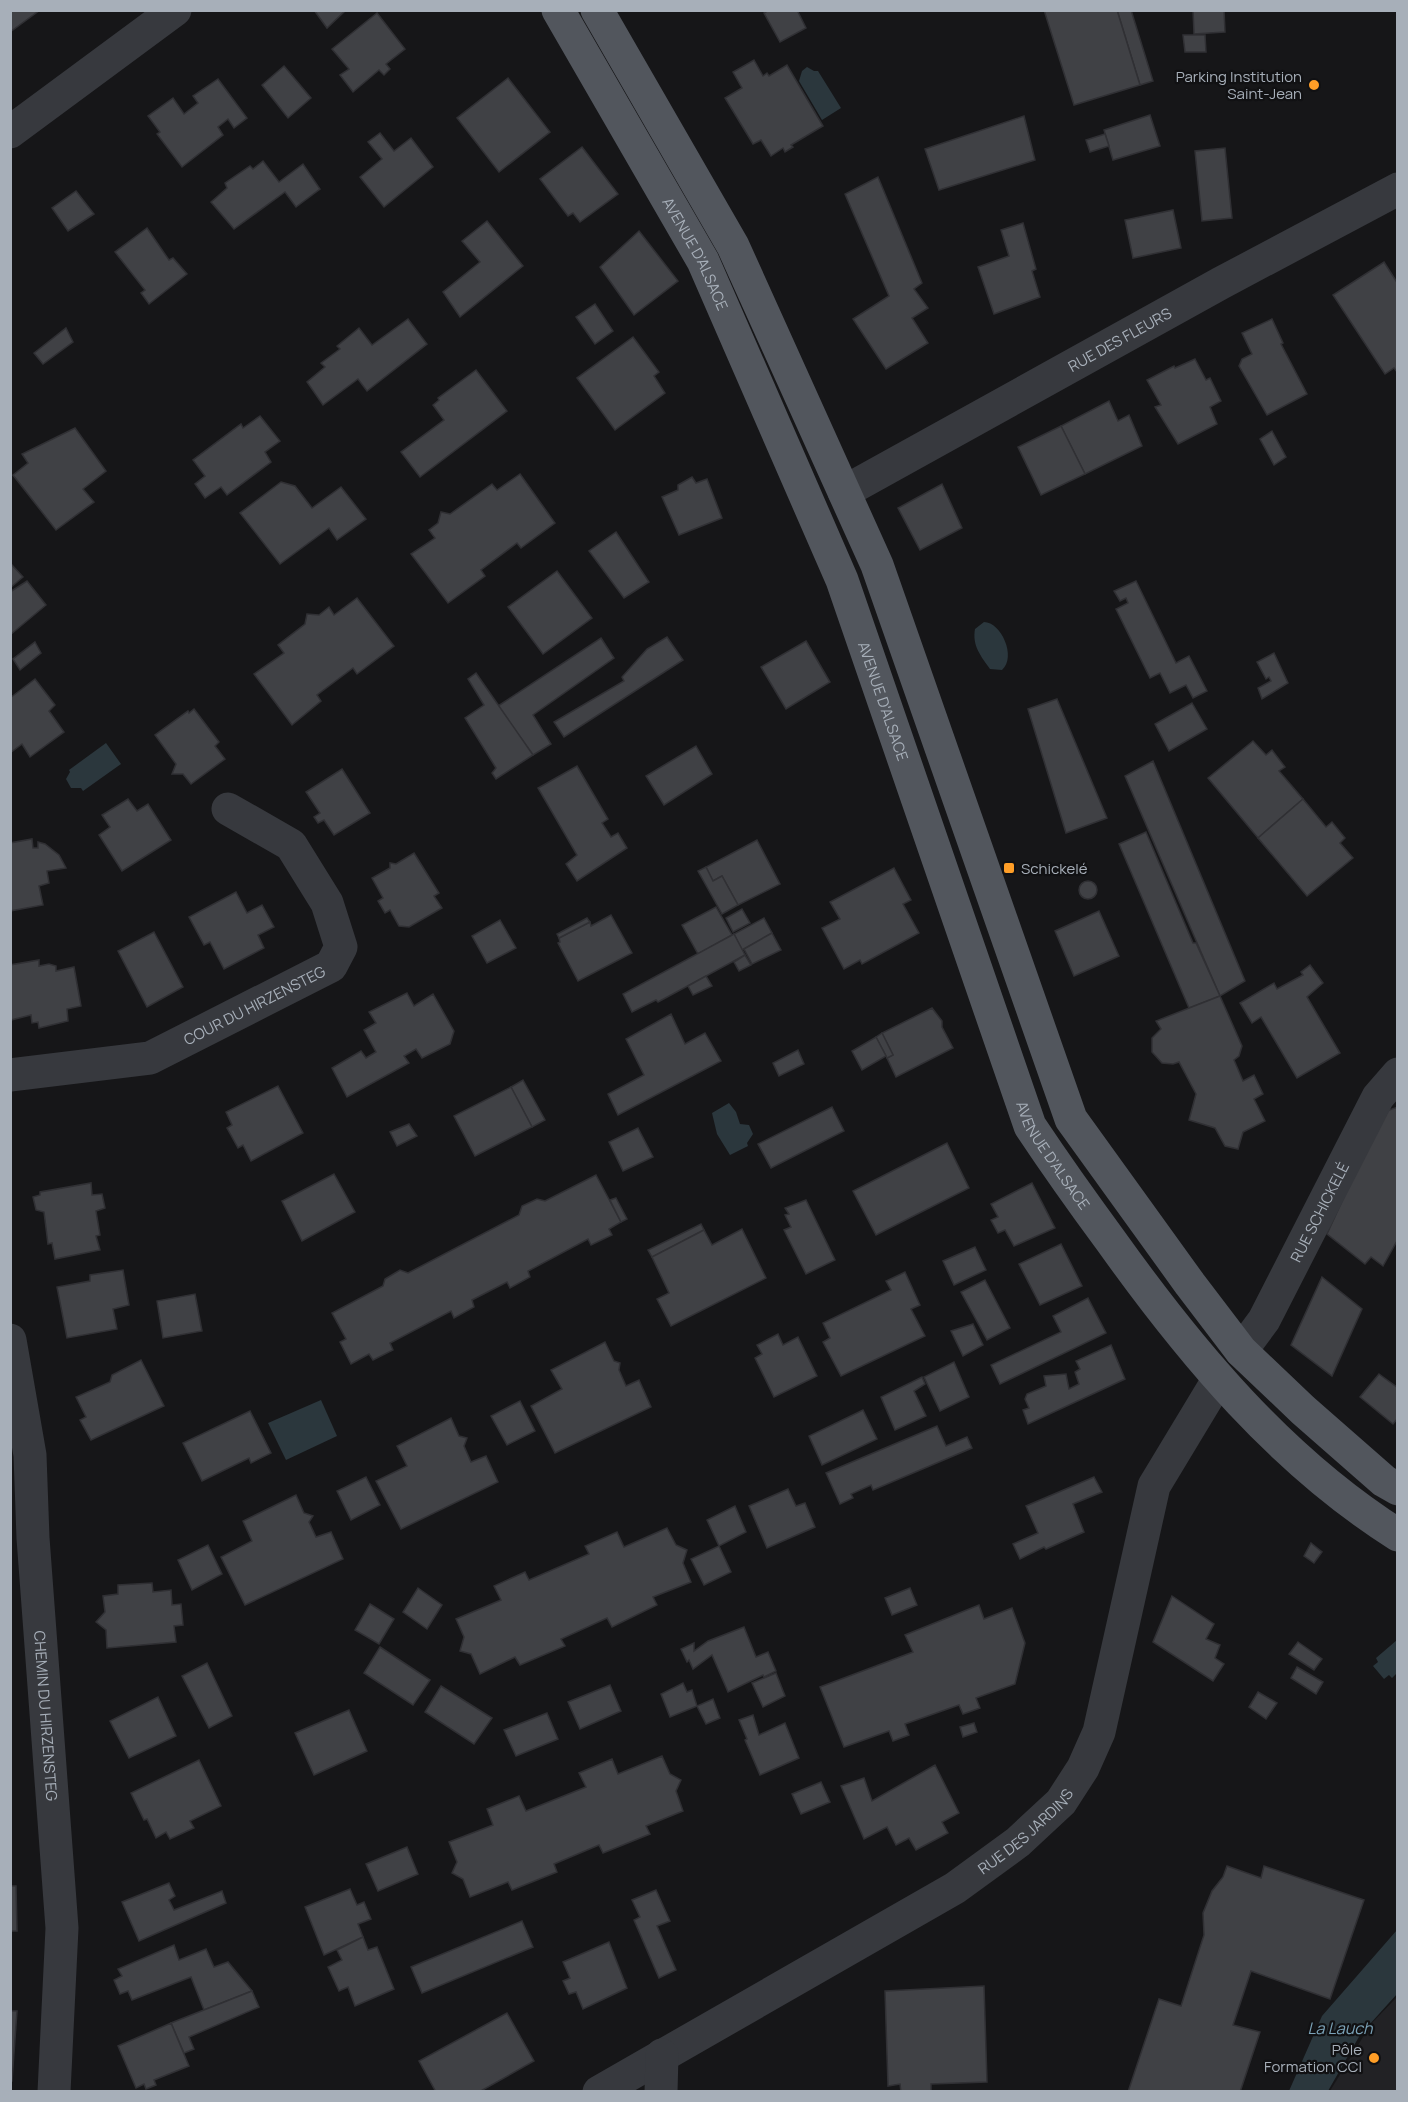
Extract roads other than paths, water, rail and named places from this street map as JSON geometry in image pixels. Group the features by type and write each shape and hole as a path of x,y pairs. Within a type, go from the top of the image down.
{"main road":[{"name":"AVENUE D'ALSACE","path":"558,10 703,261 842,580 1030,1126 1159,1308 1218,1380 1273,1436 1365,1515 1398,1535"},
{"path":"597,10 733,246 877,565 1071,1119 1241,1351 1303,1410 1384,1481 1398,1489"},
{"path":"1218,1380 1241,1351"}],"street":[{"path":"10,132 175,10"},
{"name":"RUE DES FLEURS","path":"844,492 1212,288 1398,189"},
{"name":"COUR DU HIRZENSTEG","path":"10,1075 150,1058 331,966 341,947 327,903 291,844 228,809"},
{"name":"RUE SCHICKELÉ","path":"1241,1351 1264,1320 1378,1097 1398,1074"},
{"name":"CHEMIN DU HIRZENSTEG","path":"10,1340 30,1455 22,1538 62,1928 54,2091"},
{"name":"RUE DES JARDINS","path":"599,2091 956,1888 1018,1842 1061,1802 1083,1768 1099,1732 1154,1486 1218,1380"},
{"path":"661,2091 662,2055"}],"water":[{"path":"807,67 818,71 841,108 822,120 799,81 802,71"},
{"path":"984,622 996,628 1005,641 1008,657 1002,670 990,669 976,646 975,629"},
{"path":"106,743 121,764 83,791 81,788 71,788 66,779 69,770"},
{"path":"729,1103 736,1112 740,1124 749,1125 753,1134 747,1143 748,1146 730,1155 717,1134 712,1113"},
{"path":"321,1400 337,1436 286,1460 268,1423"},
{"path":"1397,1640 1397,1673 1392,1678 1389,1675 1384,1679 1373,1666 1378,1662 1376,1658"},
{"name":"La Lauch","path":"1397,1930 1397,1994 1360,2035 1328,2091 1289,2091 1322,2016"}],"place":[{"name":"Parking Institution Saint-Jean","path":"1314,85"},
{"name":"Schickelé","path":"1009,868"},
{"name":"Pôle Formation CCI","path":"1374,2058"}]}
